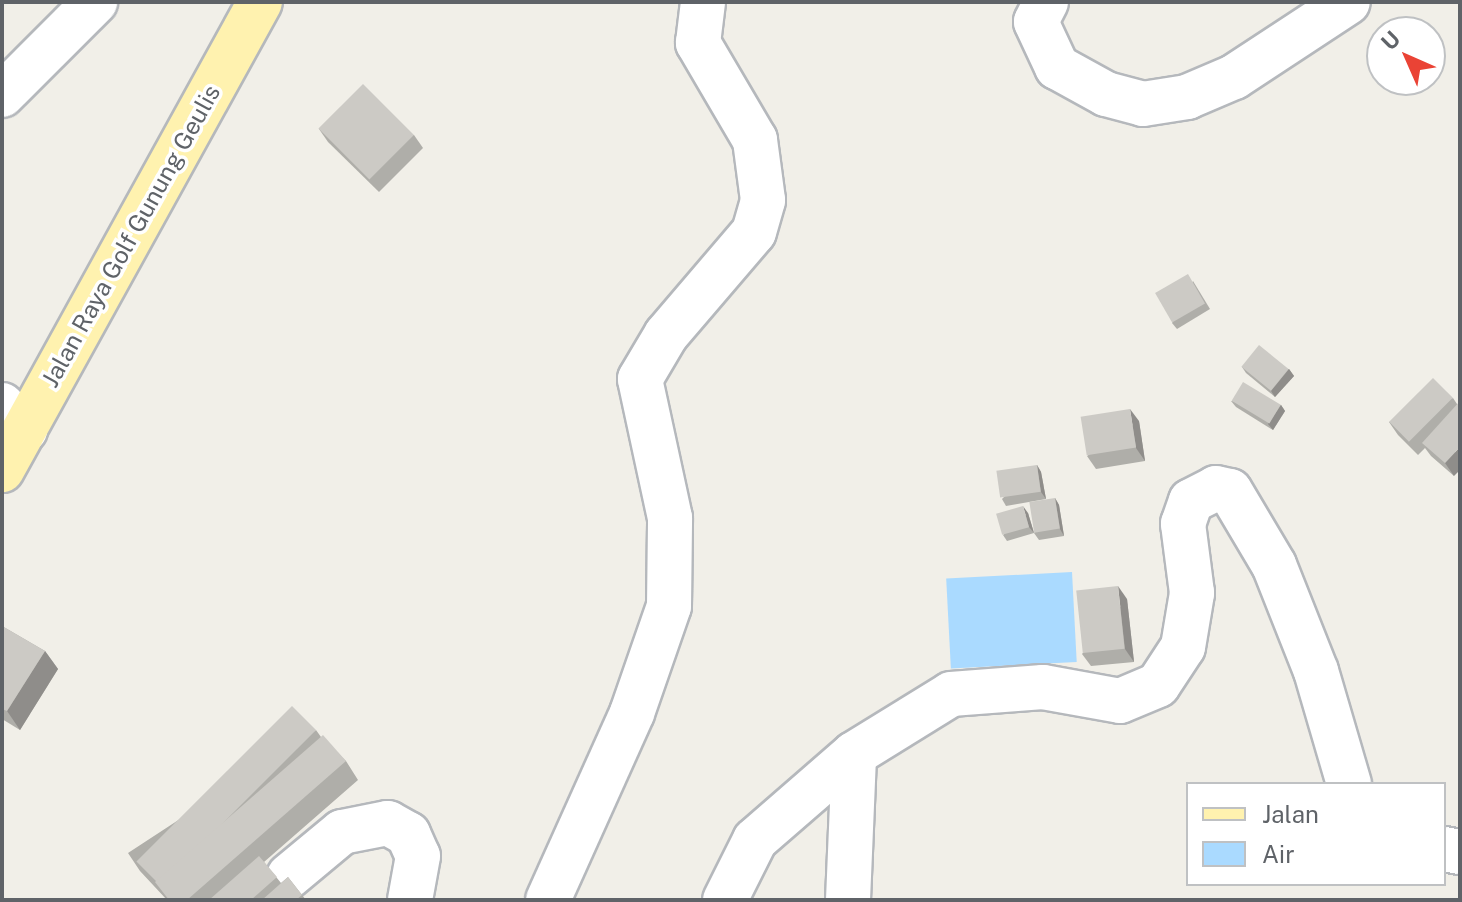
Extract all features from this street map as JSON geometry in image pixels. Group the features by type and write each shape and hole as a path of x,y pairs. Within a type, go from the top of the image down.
{"main road":[{"name":"Jalan Raya Golf Gunung Geulis","path":"2,470 13,417 260,2"}],"street":[{"path":"548,900 632,713 669,606 670,518 640,379 666,335 754,232 763,200 755,140 698,43 703,2"},
{"path":"1046,2 1036,22 1057,67 1106,94 1143,104 1187,97 1234,77 1348,2"},
{"path":"2,95 88,4"},
{"path":"725,900 755,840 854,754 951,694 1043,687 1120,701 1158,685 1183,647 1192,593 1183,524 1191,501 1216,488 1230,491 1274,565 1316,671 1348,782"},
{"path":"848,900 854,754"},
{"path":"289,876 342,832 388,823 408,834 418,856 410,900"}],"water":[{"path":"1072,572 1077,662 951,668 946,579"}],"building":[{"path":"363,84 414,135 369,179 318,129"},
{"path":"1188,274 1205,303 1172,322 1155,293"},
{"path":"1259,345 1289,369 1271,391 1241,367"},
{"path":"1433,378 1453,398 1409,442 1389,422"},
{"path":"1243,382 1281,405 1269,424 1232,401"},
{"path":"1460,401 1460,447 1445,463 1422,443"},
{"path":"1130,409 1136,448 1087,455 1081,417"},
{"path":"1037,465 1041,492 1000,497 996,471"},
{"path":"1055,498 1060,529 1034,533 1029,502"},
{"path":"1023,506 1029,527 1002,535 996,514"},
{"path":"1118,586 1125,649 1083,653 1076,590"},
{"path":"2,626 45,651 7,711 2,709"},
{"path":"292,706 316,730 160,886 136,862"},
{"path":"323,735 346,761 187,900 169,900 155,882"},
{"path":"259,856 277,877 251,900 209,900"},
{"path":"288,877 302,895 296,900 262,900"}]}
